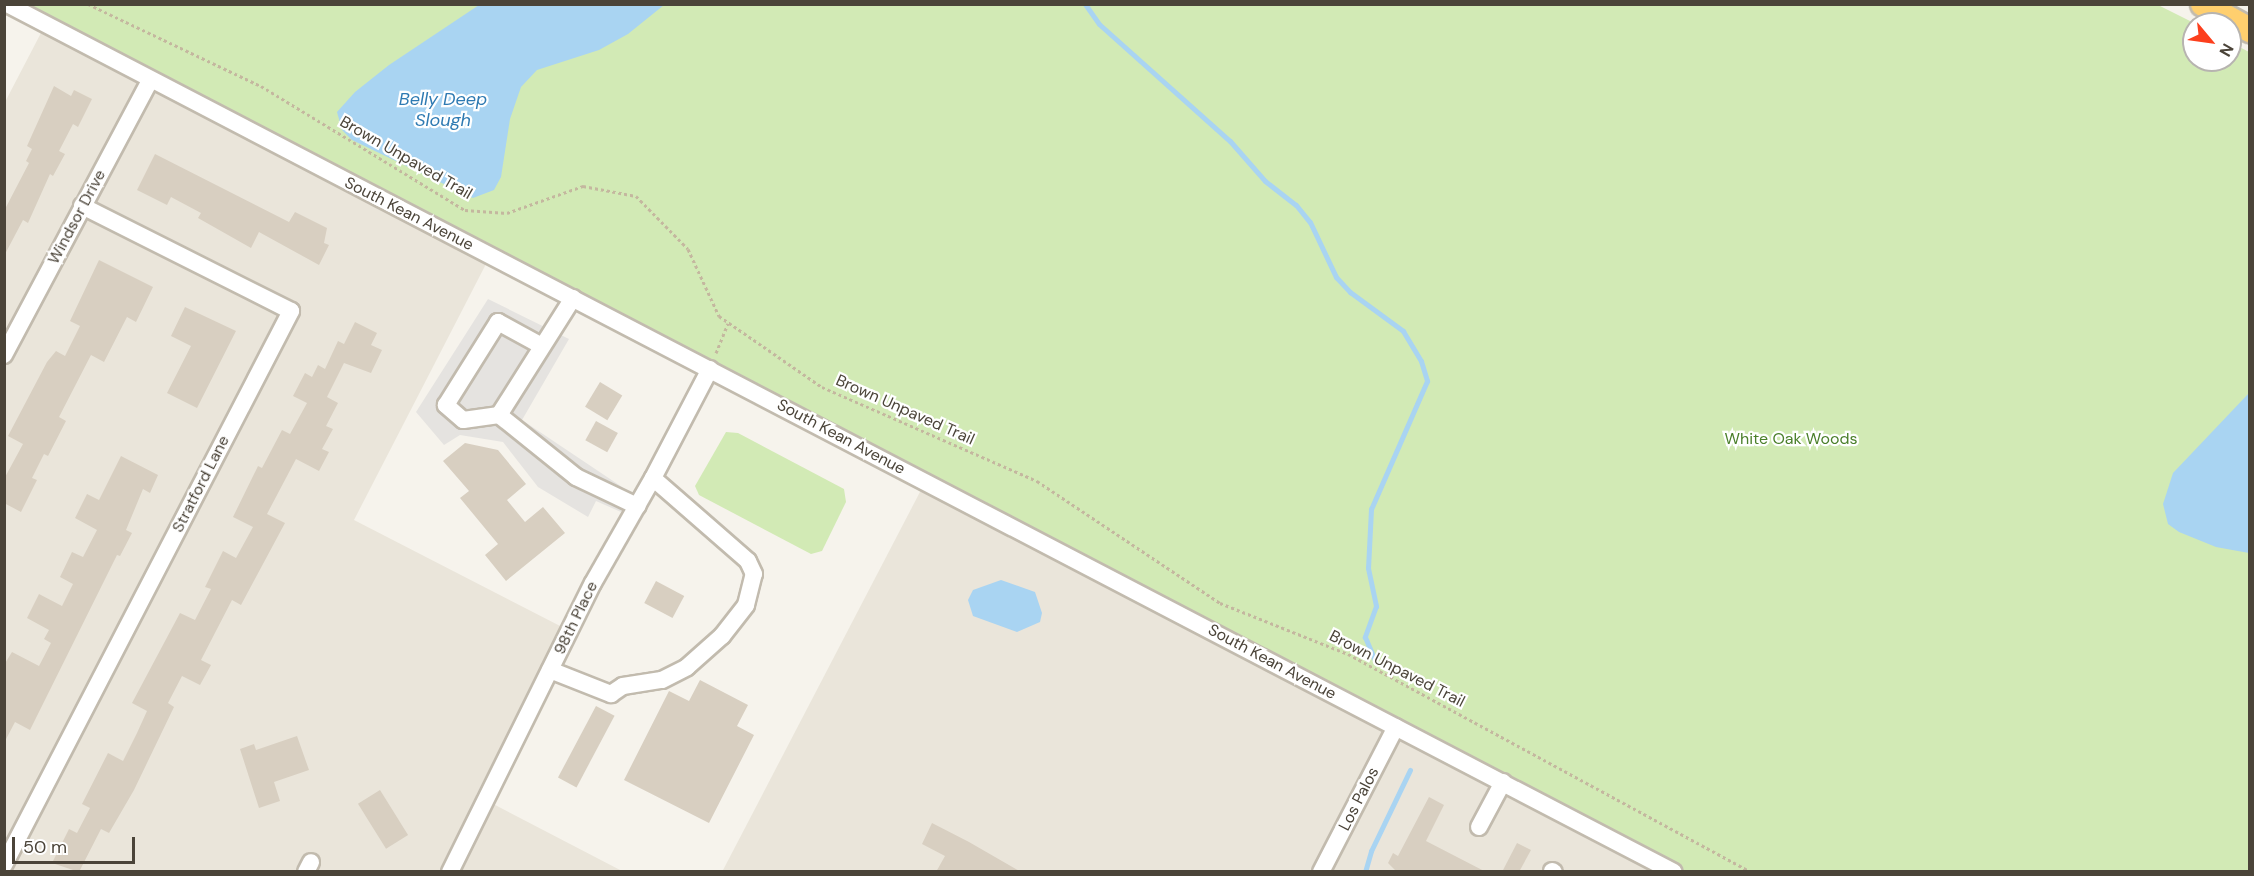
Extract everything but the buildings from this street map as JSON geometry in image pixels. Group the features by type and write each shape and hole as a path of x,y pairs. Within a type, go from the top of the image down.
{"highway":[{"path":"2203,4 2250,30"}],"street":[{"name":"South Kean Avenue","path":"6,4 1674,872"},
{"name":"Windsor Drive","path":"4,355 150,80"},
{"name":"Stratford Lane","path":"4,865 291,311 82,206"},
{"path":"499,415 573,298"},
{"path":"542,346 498,322 446,405 463,420 499,415 576,477 637,506"},
{"name":"98th Place","path":"450,872 593,583 653,478 710,369"},
{"path":"550,670 611,694 623,686 662,680 687,667 722,636 746,605 754,574 748,561 653,478"},
{"name":"Los Palos","path":"1321,872 1396,727"},
{"path":"1479,827 1503,782"}],"path":[{"name":"Brown Unpaved Trail","path":"88,4 261,86 465,210 507,213 583,186 636,196 688,249 719,316 822,387 1037,481 1221,603 1348,654 1751,872"},
{"path":"710,369 728,323"}],"shaded area":[{"path":"42,31 486,264 354,520 564,628 476,795 622,871 5,871 4,104"},
{"path":"488,299 569,339 522,420 631,493 621,512 596,501 588,517 538,487 503,442 460,435 444,445 416,412"},
{"path":"921,490 1650,871 722,872"}],"green space":[{"name":"White Oak Woods","path":"18,5 2158,5 2182,17 2182,72 2242,72 2242,48 2249,52 2249,871 1675,871"},
{"path":"726,432 738,433 844,489 846,502 822,551 811,554 699,495 695,486"}],"water":[{"name":"Belly Deep Slough","path":"479,5 664,5 628,34 599,50 537,70 521,87 510,119 501,177 494,190 473,198 352,140 342,130 337,112 355,92 389,65"},
{"path":"2249,393 2249,553 2216,547 2179,532 2168,524 2163,504 2173,473"},
{"path":"1001,580 1035,592 1042,613 1040,622 1017,632 973,616 968,600 973,590"}],"waterway":[{"path":"1085,4 1099,24 1230,141 1265,181 1296,205 1310,222 1336,277 1350,292 1403,331 1421,361 1427,381 1371,509 1368,568 1376,606 1365,637 1375,661"},
{"path":"1365,872 1371,851 1410,770"}]}
